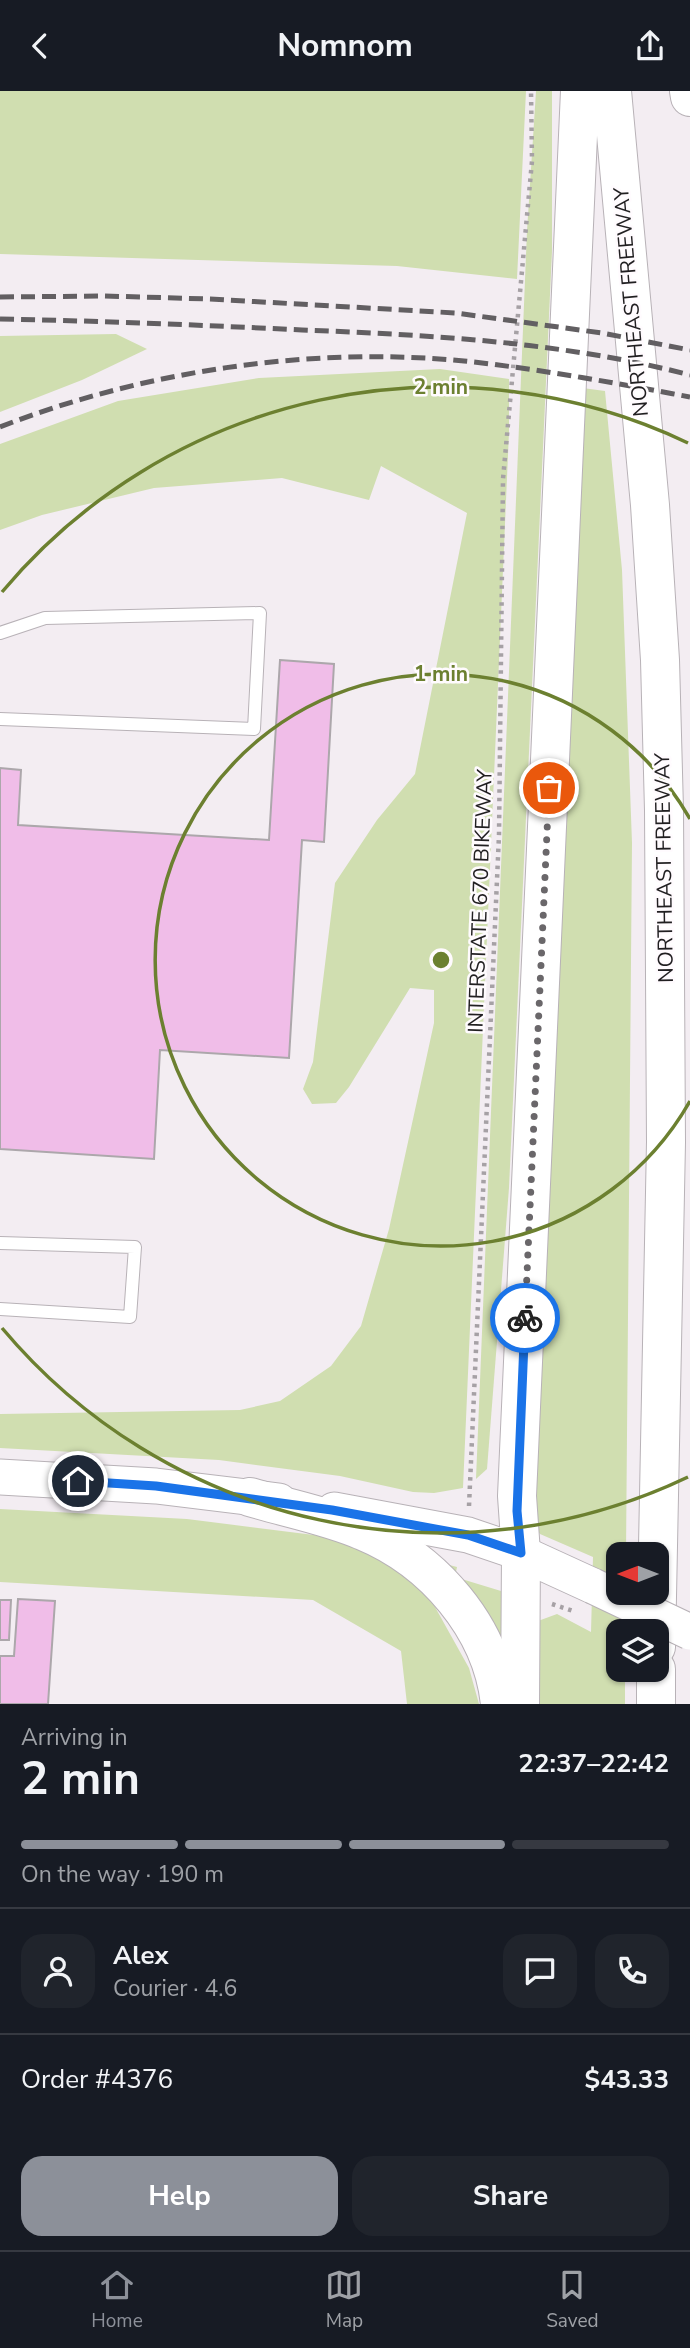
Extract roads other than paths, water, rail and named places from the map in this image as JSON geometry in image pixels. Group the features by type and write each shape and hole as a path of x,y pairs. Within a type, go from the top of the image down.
{"highway":[{"path":"520,1704 521,1553 517,1496 580,91"},
{"name":"NORTHEAST FREEWAY","path":"612,91 650,505 660,660 664,796 666,1142 657,1619"},
{"path":"690,91 690,97"},
{"path":"250,1497 362,1530 393,1545 419,1564 457,1603 480,1638 498,1688 500,1704"},
{"path":"656,1682 656,1704"}],"main road":[{"path":"0,1477 156,1486 250,1497 468,1535 521,1553 589,1601 690,1632"}],"lane":[{"path":"0,633 45,618 260,613 254,729 0,719"},
{"path":"0,1243 135,1247 130,1317 0,1308"}],"railway":[{"path":"0,297 210,299 456,313 602,333 690,350"},
{"path":"0,319 448,338 594,355 690,375"},
{"path":"0,427 55,407 169,378 228,367 347,357 406,357 492,364 690,397"}]}
